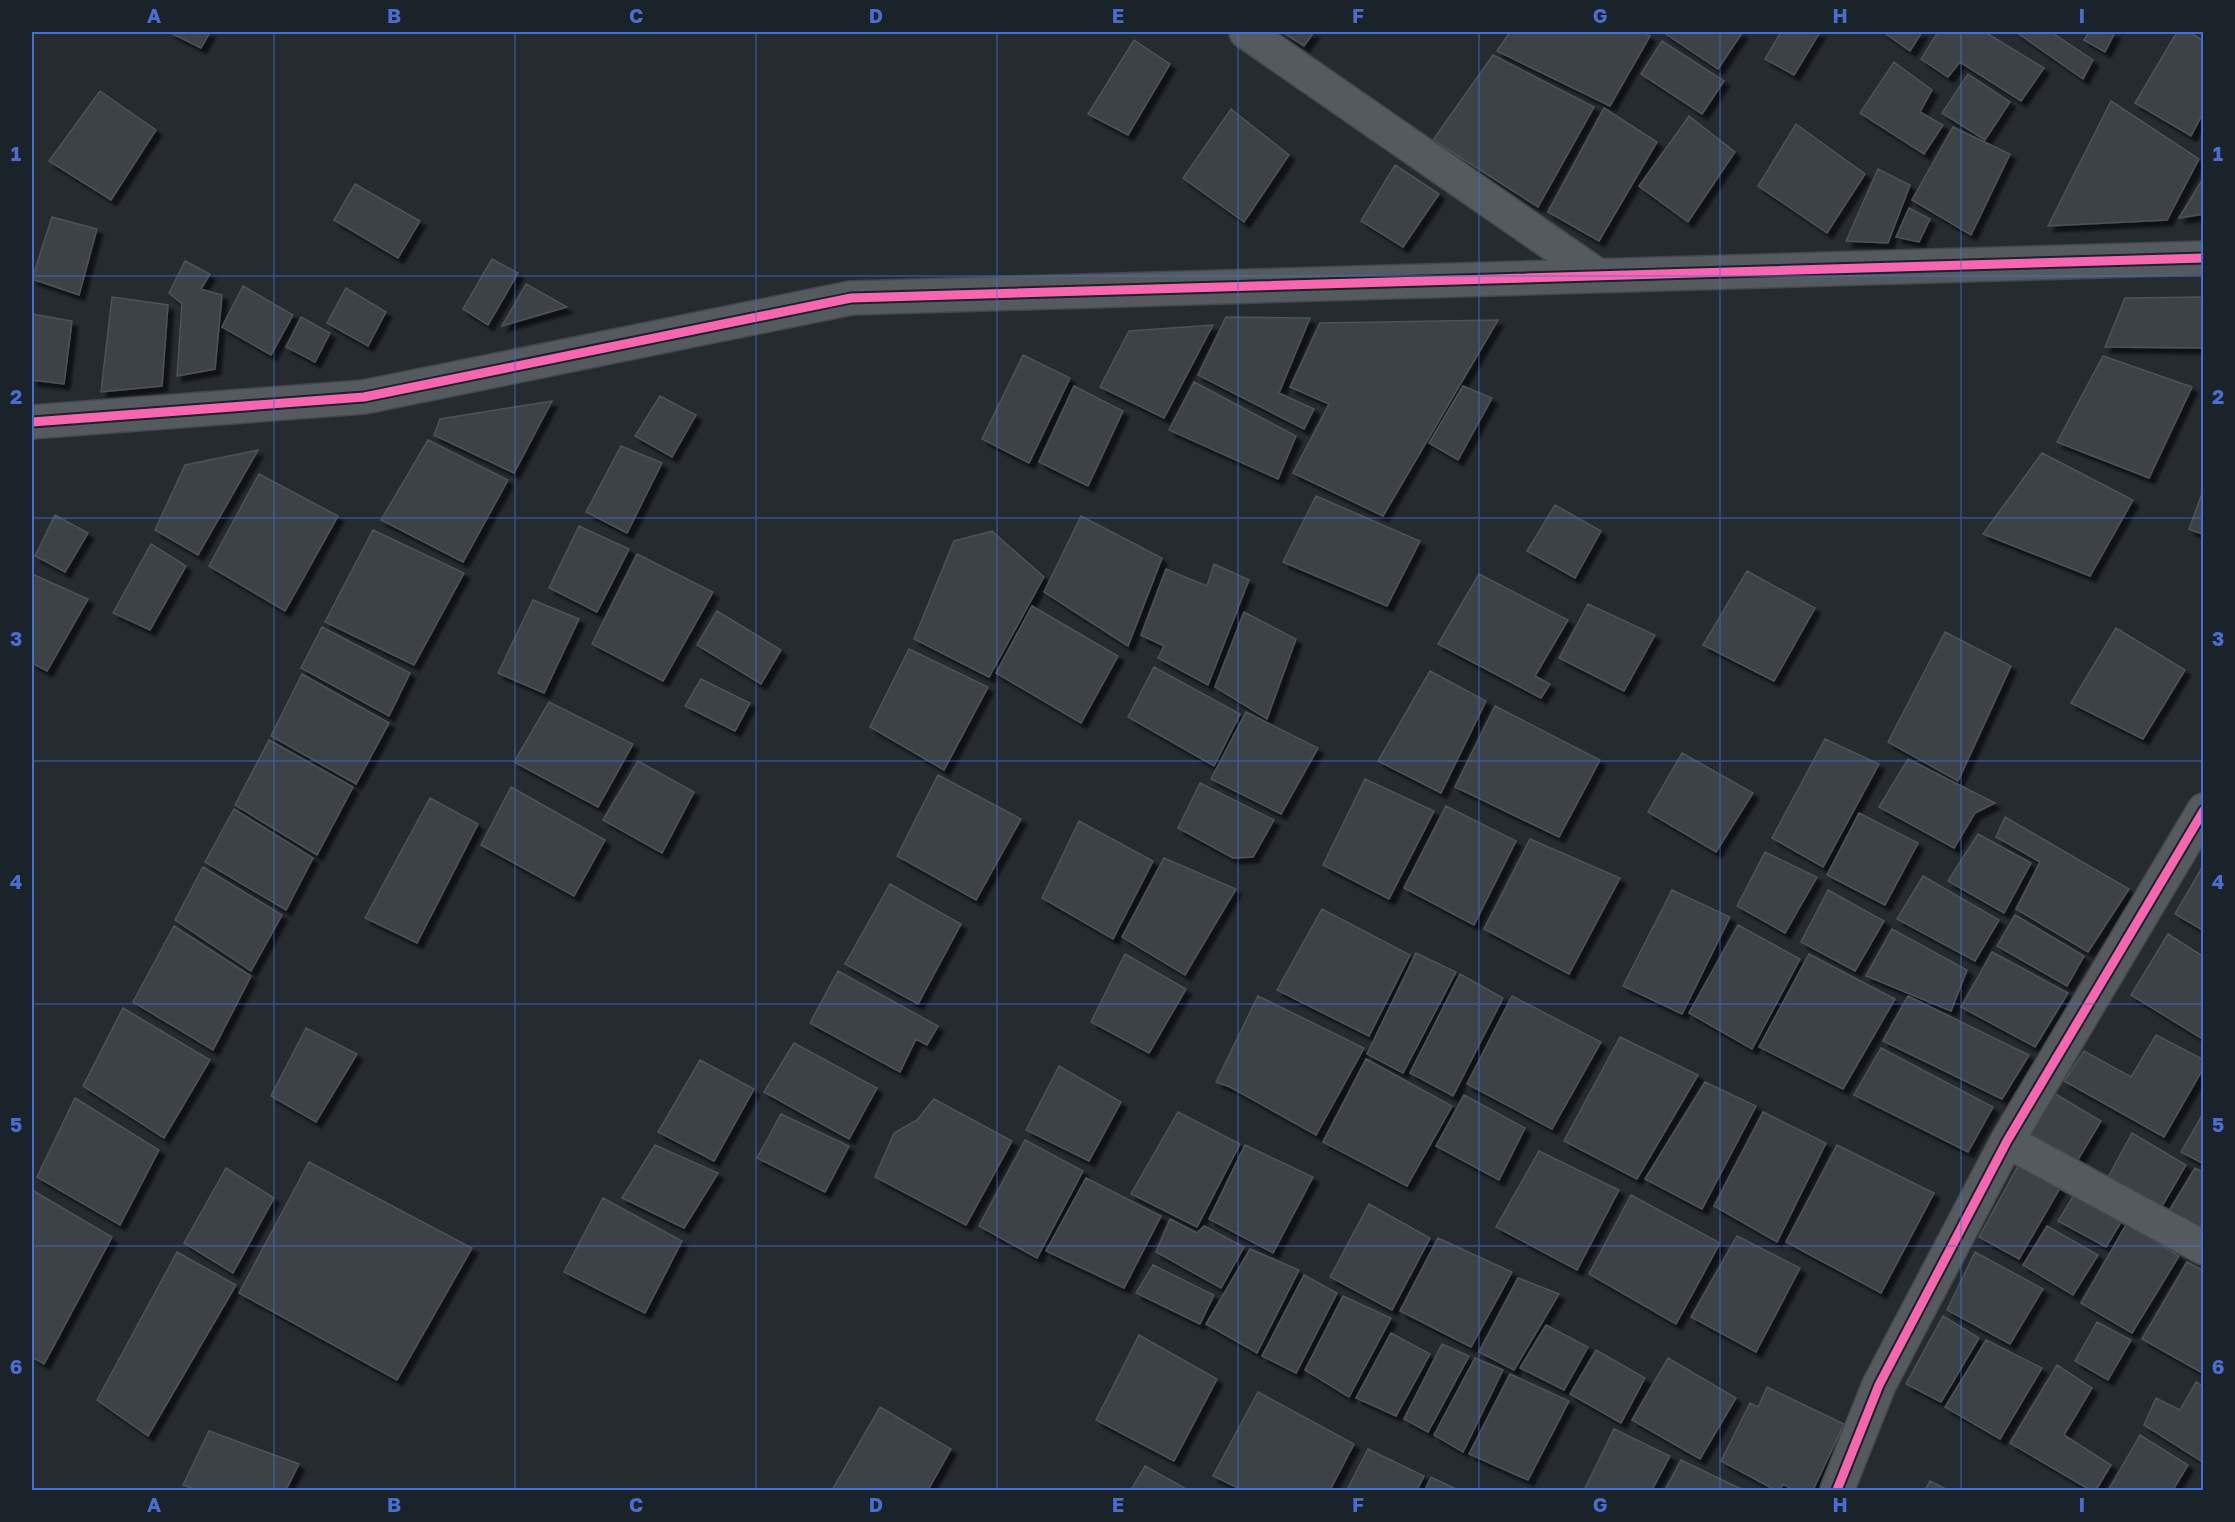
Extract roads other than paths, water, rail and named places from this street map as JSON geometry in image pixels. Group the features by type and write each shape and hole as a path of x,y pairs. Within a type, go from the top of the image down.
{"street":[{"path":"1246,32 1597,275"},
{"path":"32,422 364,397 851,298 2204,258"},
{"path":"1837,1491 1879,1385 2007,1141 2204,810"},
{"path":"2007,1141 2204,1248"}]}
